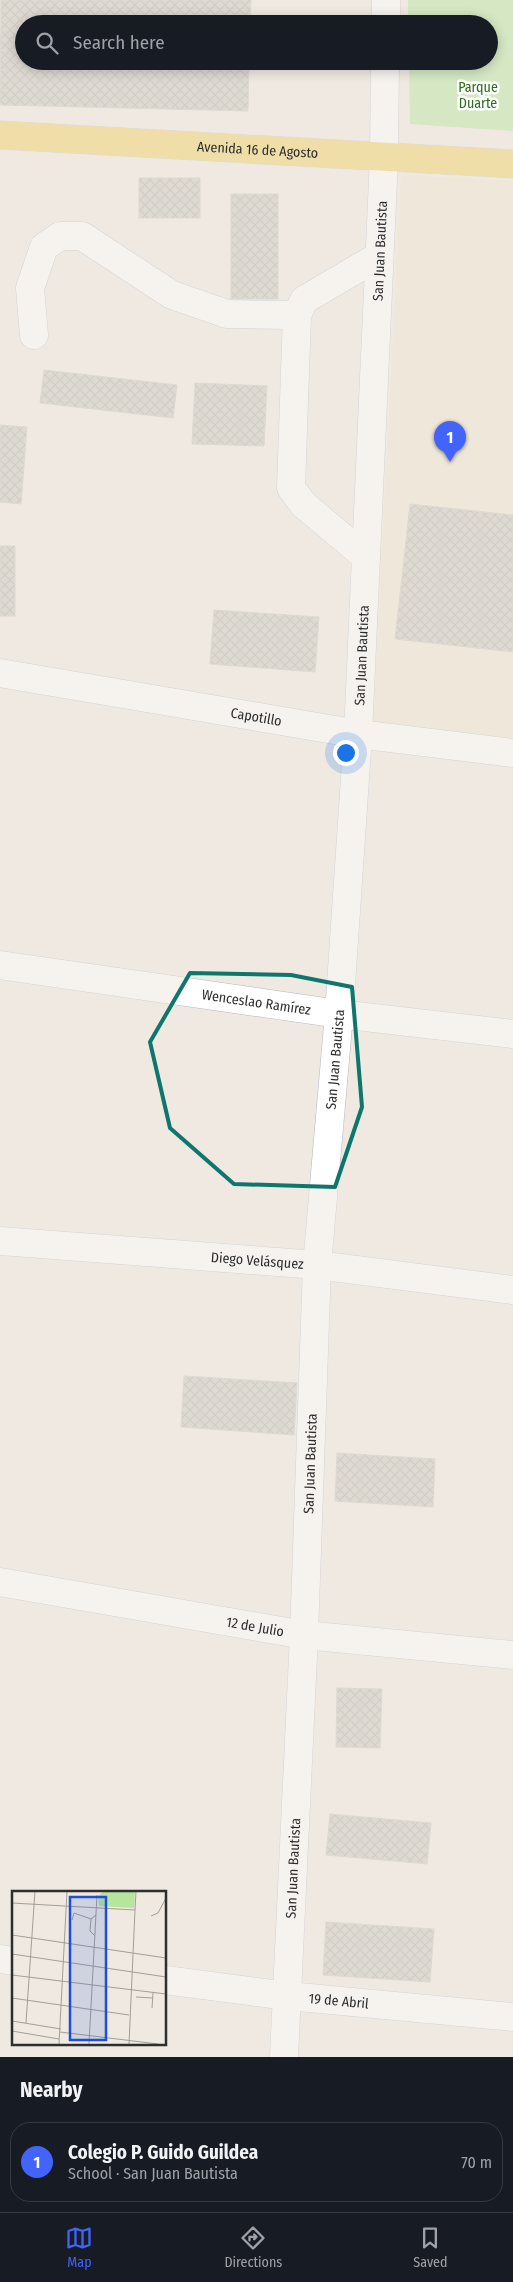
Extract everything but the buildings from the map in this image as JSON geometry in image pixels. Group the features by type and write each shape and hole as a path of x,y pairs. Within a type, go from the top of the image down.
{"main road":[{"name":"Avenida 16 de Agosto","path":"0,135 513,164"}],"street":[{"path":"386,0 386,15"},
{"name":"San Juan Bautista","path":"284,2057 304,1636 317,1265 339,1014 358,734 384,158 385,70"},
{"path":"34,335 30,288 44,247 60,236 82,236 172,295 227,314 298,315"},
{"path":"366,557 304,505 291,488 298,315 304,300 379,256"},
{"name":"Capotillo","path":"0,673 358,734 513,753"},
{"name":"Wenceslao Ramírez","path":"0,965 339,1014 513,1034"},
{"name":"Diego Velásquez","path":"0,1241 317,1265 513,1290"},
{"name":"12 de Julio","path":"0,1582 304,1636 513,1655"},
{"name":"19 de Abril","path":"166,1980 288,1996 513,2016"}],"highlighted area":[{"path":"190,973 291,975 352,987 362,1107 335,1187 234,1184 170,1128 150,1042"}],"shaded area":[{"path":"401,175 513,181 513,754 372,743"}],"green space":[{"name":"Parque Duarte","path":"408,0 513,0 513,131 410,124 409,70 498,70 498,15 408,15"}],"place":[{"name":"Colegio P. Guido Guildea","path":"450,462"}]}
